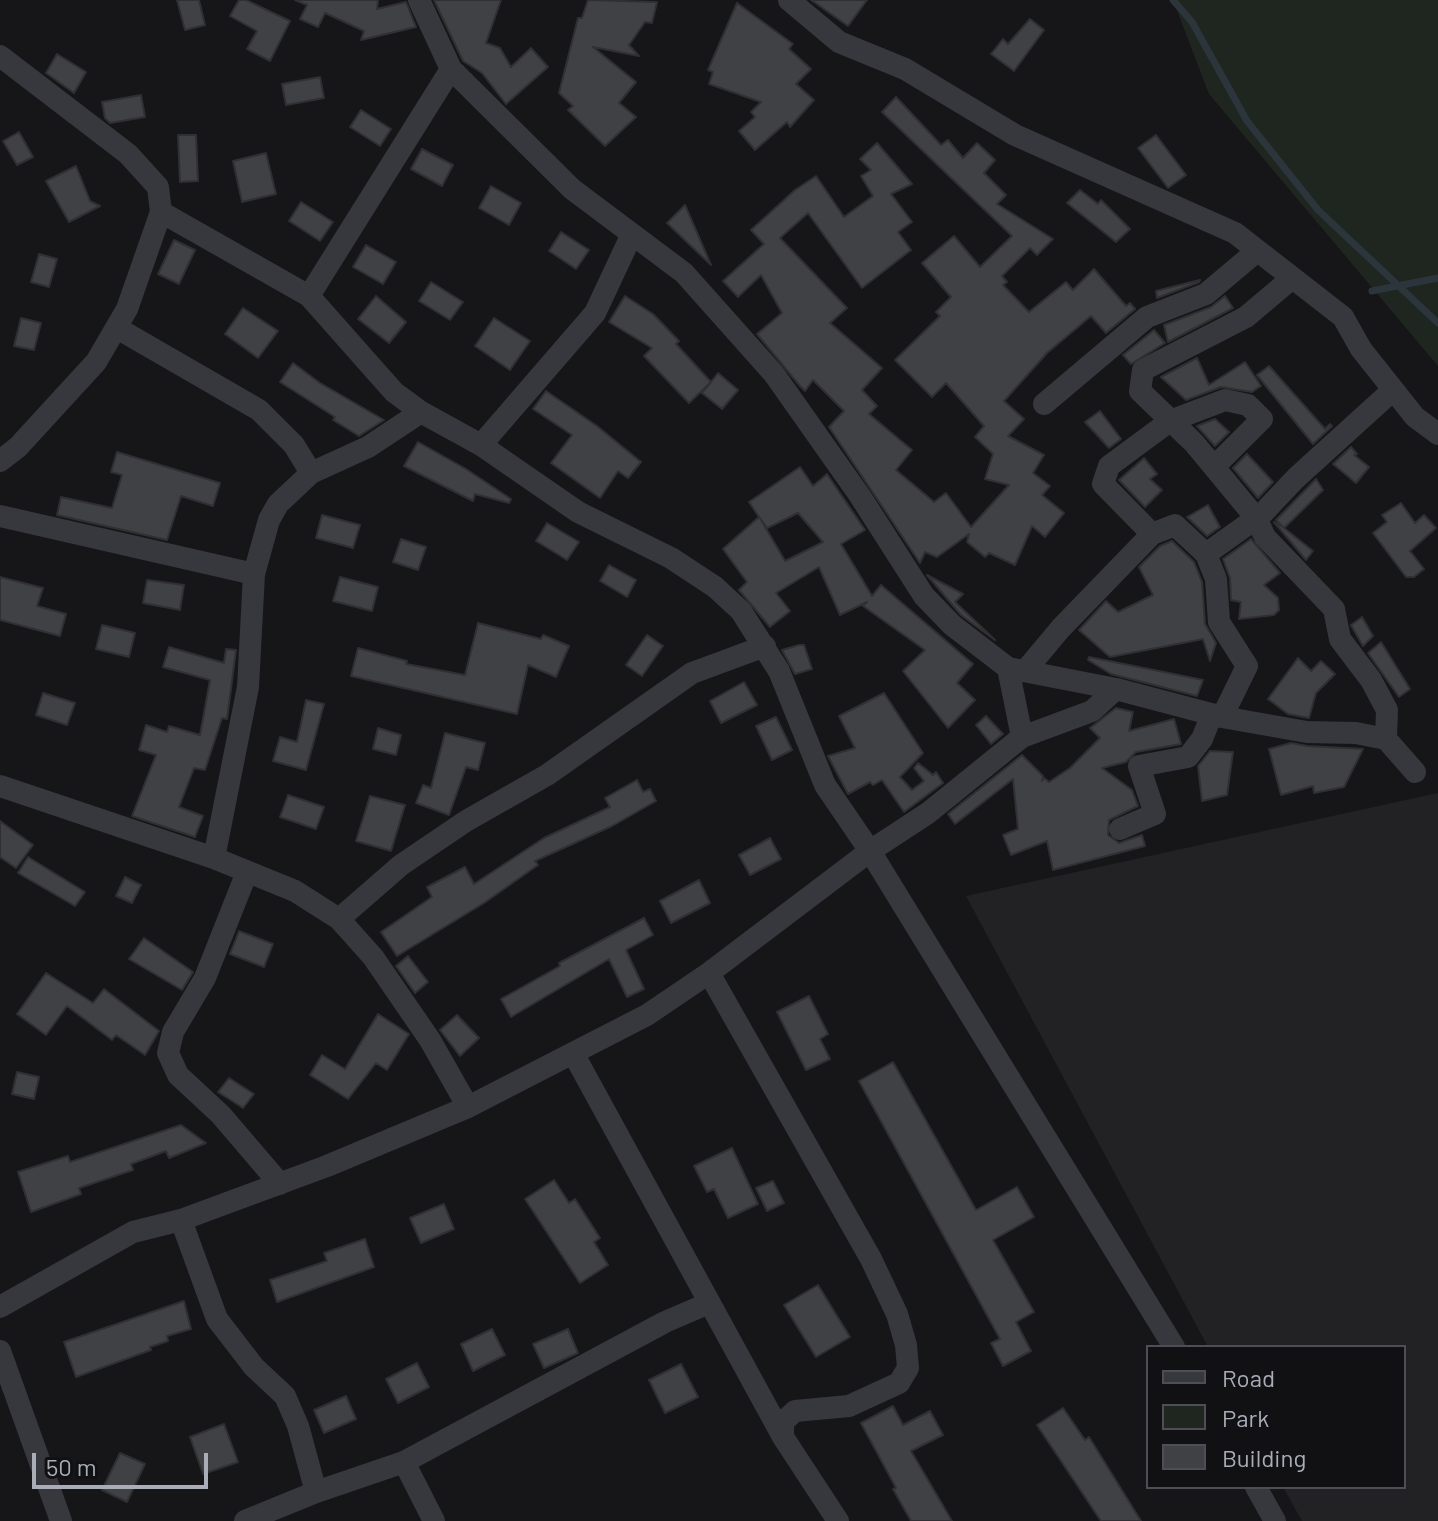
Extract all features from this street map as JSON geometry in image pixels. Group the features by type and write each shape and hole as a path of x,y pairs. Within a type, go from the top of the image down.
{"street":[{"path":"419,0 451,69 572,189 684,273 764,362 826,445 924,596 952,625 1016,670 1116,689 1217,716 1307,732 1356,733 1386,739 1415,772"},
{"path":"789,0 839,42 905,69 1015,135 1235,233 1343,317 1361,349 1393,390 1415,417 1438,434"},
{"path":"0,56 128,154 158,187 161,212 127,309 96,362 18,447 0,461"},
{"path":"309,296 451,69"},
{"path":"161,212 309,296 394,392 421,412 481,445 578,512 671,558 715,587 741,611 779,671 825,785 870,851 1173,1345"},
{"path":"481,445 595,313 632,234"},
{"path":"1044,404 1147,317 1206,294 1257,251"},
{"path":"1291,279 1246,317 1143,370 1140,391 1214,467 1256,518 1265,537 1334,609 1340,639 1371,680 1387,710 1386,739"},
{"path":"117,328 259,410 294,445 311,473"},
{"path":"1206,554 1256,518 1393,390"},
{"path":"1152,534 1103,484 1109,466 1170,421 1225,400 1248,405 1262,419 1214,467"},
{"path":"214,858 248,687 254,574 269,520 278,504 311,473 368,447 421,412"},
{"path":"0,516 254,574"},
{"path":"1016,670 1152,534 1175,525 1206,554 1216,579 1219,622 1247,666 1188,757 1139,766 1155,814 1120,829"},
{"path":"339,919 401,865 466,821 547,775 692,673 765,646"},
{"path":"1016,670 1022,737"},
{"path":"0,1307 133,1232 181,1220 280,1184 468,1107 647,1015 709,973 870,851 928,813 1022,737 1092,711 1116,689"},
{"path":"0,786 214,858 295,891 339,919 381,969 430,1040 468,1107"},
{"path":"247,872 205,978 173,1032 168,1053 178,1075 251,1147 280,1184"},
{"path":"709,973 871,1259 897,1314 906,1345 908,1368 899,1383 849,1406 795,1411 783,1422 783,1437"},
{"path":"573,1053 783,1437 838,1521"},
{"path":"181,1220 217,1319 245,1357 285,1396 298,1426 316,1492"},
{"path":"245,1521 316,1492 404,1462 665,1322 709,1303"},
{"path":"0,1351 61,1521"},
{"path":"404,1462 434,1521"},
{"path":"1257,1489 1275,1521"}],"shaded area":[{"path":"1438,793 1438,1521 1302,1521 1284,1489 1406,1489 1406,1345 1207,1345 966,896"}],"green space":[{"path":"1173,0 1438,0 1438,366 1209,94"}],"building":[{"path":"177,0 199,0 205,25 185,30"},
{"path":"239,0 246,0 290,21 270,61 247,49 257,31 230,16"},
{"path":"295,0 378,0 377,9 406,2 416,27 361,40 364,31 325,13 318,27 300,19 307,5"},
{"path":"434,0 501,0 486,43 500,48 511,67 531,48 548,67 506,104 482,73 463,61"},
{"path":"588,0 657,2 652,23 645,22 629,45 639,56 593,47 636,82 619,103 636,117 605,146 568,110 573,106 559,93 578,18 582,18"},
{"path":"811,0 867,0 848,26"},
{"path":"737,3 793,44 789,49 811,69 796,84 814,100 790,127 787,122 755,150 739,131 755,117 751,112 761,102 709,84 713,72 708,70"},
{"path":"1030,19 1044,30 1014,71 991,54 1003,39 1008,44"},
{"path":"57,54 86,72 74,93 46,73"},
{"path":"320,77 324,98 286,105 282,84"},
{"path":"141,95 145,117 110,123 105,118 102,102"},
{"path":"896,97 941,145 948,140 963,158 977,143 995,160 984,173 1006,195 997,204 1053,239 1037,255 1030,248 1002,276 1007,282 1003,285 1029,312 1066,282 1073,290 1094,269 1126,306 1130,303 1135,309 1106,333 1091,316 1047,353 1004,401 1024,419 1008,436 1044,455 1033,473 1050,486 1042,495 1064,513 1045,537 1032,526 1015,565 989,553 985,557 967,542 969,534 937,557 925,552 920,563 829,427 844,411 813,380 805,391 757,334 782,313 761,275 738,297 723,281 764,244 751,230 795,190 816,176 844,217 873,196 861,176 871,170 860,159 877,143 912,184 891,194 912,222 898,232 911,250 862,288 808,213 780,238 847,308 830,323 882,368 862,390 877,406 869,414 912,450 896,470 934,502 946,493 971,527 1009,485 985,479 993,454 975,437 984,426 946,383 932,397 895,360 940,316 936,312 951,297 922,263 954,236 980,267 1012,236 882,112"},
{"path":"361,110 391,129 380,146 350,127"},
{"path":"19,132 33,157 17,165 3,141"},
{"path":"178,135 196,135 198,181 180,182"},
{"path":"1156,135 1186,175 1168,188 1138,148"},
{"path":"422,149 453,165 442,186 411,169"},
{"path":"266,153 276,194 242,202 233,161"},
{"path":"76,166 90,201 100,206 69,222 46,181"},
{"path":"491,186 521,203 509,225 479,208"},
{"path":"1080,190 1098,204 1101,200 1130,229 1116,242 1067,203"},
{"path":"301,202 333,222 320,241 289,221"},
{"path":"685,205 711,265 667,223"},
{"path":"561,232 589,250 576,269 549,251"},
{"path":"174,240 195,250 179,284 158,274"},
{"path":"366,245 396,262 383,284 353,267"},
{"path":"39,254 57,259 49,287 31,282"},
{"path":"431,282 463,302 450,320 419,301"},
{"path":"1199,282 1157,298 1156,291"},
{"path":"376,296 406,322 389,343 358,319"},
{"path":"625,296 653,314 711,382 689,403 644,356 652,348 609,322"},
{"path":"1225,296 1233,308 1168,342 1164,325 1211,307"},
{"path":"243,308 278,331 258,358 225,334"},
{"path":"21,318 41,323 34,350 14,346"},
{"path":"494,318 530,341 510,370 475,346"},
{"path":"1154,330 1165,343 1131,364 1123,355"},
{"path":"1197,358 1209,385 1245,362 1261,386 1252,392 1221,387 1186,400 1161,377"},
{"path":"293,363 320,383 384,420 359,436 333,420 335,417 280,382"},
{"path":"1269,366 1325,429 1330,424 1332,426 1313,444 1257,375"},
{"path":"718,373 738,390 722,409 702,393"},
{"path":"546,391 597,426 641,462 628,478 618,471 600,498 551,463 572,435 533,409"},
{"path":"1100,411 1121,439 1109,448 1085,422"},
{"path":"1215,419 1229,432 1215,446 1197,426"},
{"path":"418,442 511,499 509,503 475,494 473,501 404,466"},
{"path":"1351,447 1357,454 1354,455 1369,467 1356,483 1333,464"},
{"path":"117,452 220,483 213,506 181,496 167,540 57,515 61,497 112,508 122,475 111,472"},
{"path":"1247,454 1273,482 1258,498 1233,468"},
{"path":"1144,458 1157,474 1150,479 1162,490 1145,507 1119,480"},
{"path":"800,467 813,486 827,474 865,530 841,544 872,596 881,585 973,664 957,683 975,700 948,728 903,671 925,650 863,606 867,602 840,615 819,567 776,593 790,611 770,627 739,590 747,582 723,549 759,517 749,502","holes":["798,513 823,542 785,561 760,518 767,528"]},
{"path":"1316,479 1323,490 1284,528 1313,551 1306,560 1274,522 1283,527 1276,520"},
{"path":"1401,503 1415,523 1424,515 1436,528 1410,551 1424,569 1414,577 1406,577 1373,533 1387,522 1382,515"},
{"path":"1208,505 1220,527 1207,536 1187,517"},
{"path":"322,515 360,525 353,548 316,538"},
{"path":"547,523 579,542 567,560 536,541"},
{"path":"401,539 426,547 418,570 393,562"},
{"path":"1251,539 1280,573 1264,585 1278,598 1279,610 1274,615 1239,619 1241,602 1231,600 1230,578 1223,559"},
{"path":"1172,541 1194,562 1202,582 1205,624 1216,643 1210,661 1203,639 1110,657 1079,630 1106,601 1118,612 1153,595 1139,567 1160,546"},
{"path":"609,565 636,580 627,597 600,581"},
{"path":"927,575 963,594 955,602 995,640 961,615"},
{"path":"0,577 43,588 37,606 66,614 60,636 0,620"},
{"path":"340,577 378,587 372,611 333,601"},
{"path":"147,580 184,585 180,610 143,603"},
{"path":"1362,617 1373,636 1363,646 1351,625"},
{"path":"478,623 541,639 543,635 569,646 556,677 528,665 517,714 351,676 358,648 407,661 406,664 465,675"},
{"path":"102,625 135,633 129,657 96,649"},
{"path":"647,635 663,646 642,676 626,665"},
{"path":"1381,642 1410,689 1399,697 1368,653"},
{"path":"804,645 812,669 795,674 782,650"},
{"path":"169,647 224,663 226,649 236,650 227,719 222,718 205,770 194,768 179,807 203,816 195,837 132,816 156,755 139,750 146,725 167,732 169,726 200,735 210,680 163,667"},
{"path":"1089,657 1203,680 1197,696 1111,674 1088,660"},
{"path":"1298,658 1311,671 1321,661 1335,674 1316,693 1309,718 1288,714 1268,699"},
{"path":"744,682 757,705 721,723 710,701"},
{"path":"43,693 75,703 67,725 36,715"},
{"path":"884,693 923,753 900,777 912,790 924,781 914,768 918,763 933,775 936,772 943,783 904,812 882,780 873,785 870,782 848,794 828,756 855,748 839,716"},
{"path":"306,700 324,704 306,770 273,761 280,737 297,742"},
{"path":"1116,708 1133,712 1129,731 1174,719 1181,744 1136,752 1126,762 1102,768 1132,790 1138,806 1109,820 1108,835 1119,843 1142,835 1145,846 1053,870 1047,841 1011,855 1003,835 1018,829 1013,779 955,824 948,814 1022,755 1043,776 1042,781 1044,778 1049,782 1070,768 1100,738 1090,728"},
{"path":"986,716 1003,734 991,744 976,725"},
{"path":"776,717 792,750 772,760 756,726"},
{"path":"378,728 401,735 396,755 373,749"},
{"path":"445,733 485,743 478,770 466,767 449,815 416,803 423,785 431,788"},
{"path":"1291,743 1363,749 1344,787 1314,793 1313,786 1281,795 1269,749"},
{"path":"1210,751 1233,752 1227,795 1202,801 1198,766"},
{"path":"637,780 643,792 650,789 656,801 612,826 535,861 538,865 484,903 397,956 381,932 432,897 427,887 465,867 474,884 544,838 610,807 605,798"},
{"path":"288,795 324,807 316,829 280,817"},
{"path":"370,796 405,805 391,851 356,841"},
{"path":"0,821 33,845 16,868 0,857"},
{"path":"770,838 781,859 750,875 739,855"},
{"path":"28,857 85,892 75,906 18,873"},
{"path":"125,877 141,885 132,903 116,896"},
{"path":"699,880 710,903 671,923 660,901"},
{"path":"644,918 653,935 626,950 644,989 627,997 609,959 511,1017 501,999 560,966 559,963"},
{"path":"239,931 273,944 264,967 230,954"},
{"path":"144,938 193,972 182,990 129,959"},
{"path":"408,956 428,982 415,993 396,966"},
{"path":"46,973 93,1003 104,989 159,1031 145,1055 116,1035 112,1040 67,1006 46,1035 17,1014"},
{"path":"809,996 828,1034 820,1039 830,1059 806,1070 777,1012"},
{"path":"378,1014 409,1034 387,1070 376,1063 348,1099 310,1075 322,1055 345,1069"},
{"path":"457,1015 479,1038 460,1056 440,1030"},
{"path":"893,1062 976,1210 1017,1187 1034,1217 993,1240 1034,1312 1016,1322 1031,1351 1003,1366 991,1343 1000,1339 859,1081"},
{"path":"17,1072 39,1077 34,1099 12,1094"},
{"path":"229,1078 254,1094 243,1108 218,1092"},
{"path":"181,1125 206,1143 169,1158 166,1151 131,1164 133,1170 79,1188 81,1194 31,1212 18,1172 68,1156 70,1162"},
{"path":"732,1148 758,1204 728,1218 714,1189 707,1192 694,1166"},
{"path":"554,1180 569,1203 575,1199 600,1238 594,1242 608,1265 580,1283 525,1199"},
{"path":"773,1181 784,1203 767,1211 756,1188"},
{"path":"444,1204 454,1229 421,1243 410,1218"},
{"path":"365,1239 374,1267 277,1302 270,1280 327,1261 324,1253"},
{"path":"818,1285 850,1337 816,1357 784,1305"},
{"path":"184,1301 191,1329 167,1336 168,1341 150,1347 151,1350 76,1377 64,1342"},
{"path":"492,1329 505,1355 473,1371 461,1344"},
{"path":"568,1329 578,1353 544,1368 533,1344"},
{"path":"417,1363 429,1387 398,1403 386,1379"},
{"path":"681,1364 698,1397 665,1413 649,1380"},
{"path":"346,1396 356,1419 324,1433 314,1410"},
{"path":"893,1406 903,1425 930,1411 943,1435 911,1451 952,1521 911,1521 893,1489 896,1488 861,1423"},
{"path":"1063,1408 1085,1440 1089,1437 1141,1521 1101,1521 1037,1425"},
{"path":"224,1424 238,1462 203,1474 190,1437"},
{"path":"120,1453 145,1464 127,1502 102,1490"}],"waterway":[{"path":"1173,0 1192,22 1247,121 1318,210 1438,323"},
{"path":"1372,291 1438,278"}]}
